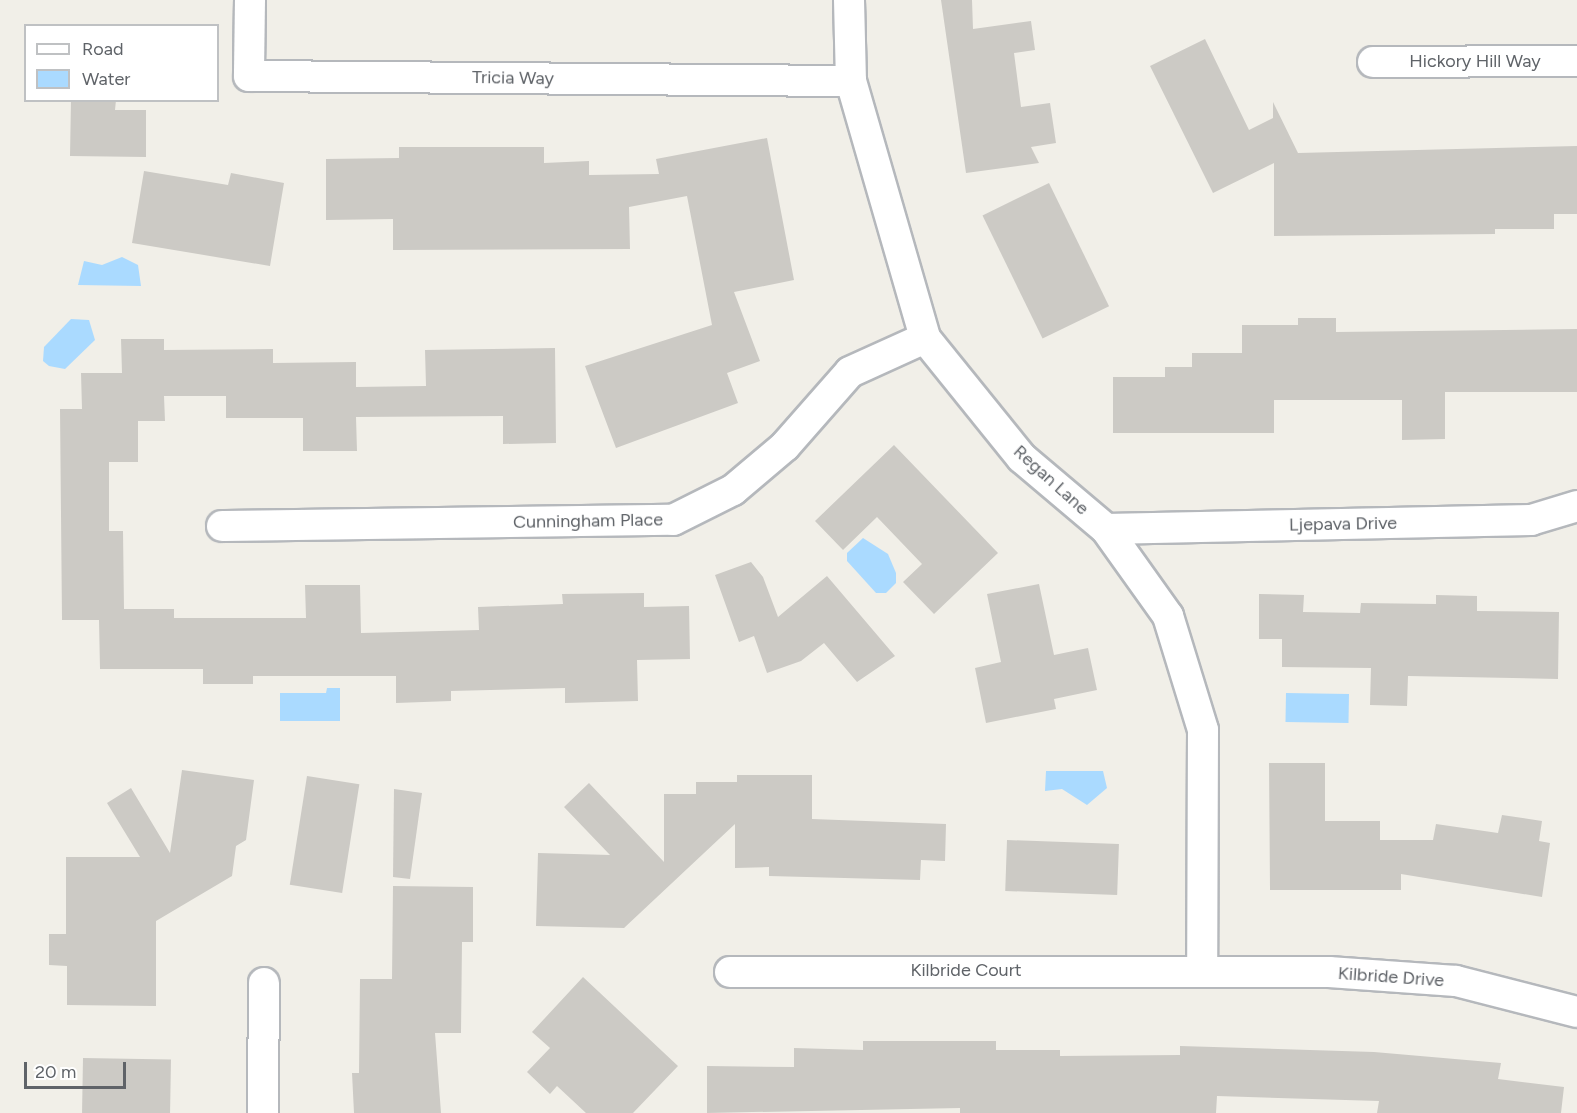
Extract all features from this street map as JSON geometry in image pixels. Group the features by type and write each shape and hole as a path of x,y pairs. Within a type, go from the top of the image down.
{"street":[{"name":"Tricia Way","path":"250,0 249,75 851,81"},
{"name":"Regan Lane","path":"849,0 851,81 926,338 1022,458 1106,529 1168,616 1203,730 1202,968"},
{"name":"Hickory Hill Way","path":"1373,62 1577,61"},
{"name":"Cunningham Place","path":"222,526 673,520 750,476 785,446 850,372 926,338"},
{"name":"Ljepava Drive","path":"1106,529 1531,520 1577,506"},
{"name":"Kilbride Court","path":"730,972 1202,968"},
{"name":"Kilbride Drive","path":"1202,968 1456,981 1577,1012"},
{"path":"263,1113 264,983"}],"water":[{"path":"122,257 138,265 141,286 78,285 84,261 102,265"},
{"path":"71,319 89,320 95,340 65,369 49,366 43,361 44,347"},
{"path":"863,538 888,554 896,573 896,583 886,593 876,593 847,561 847,553"},
{"path":"327,688 340,688 340,721 280,721 280,693 326,693"},
{"path":"1286,693 1349,694 1348,723 1285,722"},
{"path":"1046,771 1103,771 1107,788 1087,805 1062,789 1045,791"}],"building":[{"path":"941,0 972,0 973,29 1031,21 1035,50 1014,53 1021,107 1050,103 1056,143 1031,147 1039,163 966,173"},
{"path":"1205,39 1249,130 1273,118 1273,102 1298,153 1577,146 1577,214 1554,214 1554,229 1495,229 1495,234 1274,236 1274,163 1213,193 1150,66"},
{"path":"71,102 116,102 115,110 146,110 146,157 70,156"},
{"path":"767,138 794,280 734,292 760,361 727,373 738,403 616,448 585,366 712,325 687,196 629,207 630,249 393,250 393,219 326,220 326,159 399,158 399,147 544,147 544,163 589,161 589,175 659,174 656,159"},
{"path":"144,171 228,185 231,173 284,183 270,266 132,243"},
{"path":"1049,183 1109,306 1043,339 982,215"},
{"path":"1298,318 1336,318 1336,332 1577,329 1577,392 1445,392 1445,439 1402,440 1402,400 1274,400 1274,433 1113,433 1113,377 1165,377 1165,367 1192,367 1192,353 1242,353 1242,325 1298,325"},
{"path":"121,339 164,339 164,350 273,349 273,363 356,362 356,387 426,386 425,350 555,348 556,443 503,444 503,416 356,417 357,451 303,451 303,418 226,418 226,396 164,396 165,421 138,421 138,462 109,462 109,531 123,531 124,609 174,609 174,618 306,618 305,585 360,585 361,633 479,630 478,607 563,604 562,594 644,593 644,607 689,606 690,659 637,660 638,701 565,703 565,688 451,691 451,701 396,703 396,676 253,676 253,684 203,684 203,669 100,669 99,620 62,620 60,409 82,409 81,373 122,373"},
{"path":"894,445 998,553 934,614 903,582 922,564 877,517 843,550 815,521"},
{"path":"751,562 763,577 778,617 827,576 895,656 857,682 824,643 801,661 767,673 754,636 739,642 715,575"},
{"path":"1039,584 1054,655 1088,648 1097,690 1054,699 1056,709 986,723 975,668 1001,662 987,594"},
{"path":"1259,594 1304,595 1303,612 1360,613 1361,603 1436,604 1436,595 1477,596 1477,611 1559,612 1558,679 1408,676 1407,706 1370,705 1371,668 1282,667 1282,639 1259,639"},
{"path":"1269,763 1325,763 1325,821 1380,821 1380,840 1433,840 1436,824 1498,833 1502,815 1542,821 1539,841 1550,843 1542,897 1401,874 1401,890 1270,890"},
{"path":"182,770 254,780 246,840 236,846 232,876 156,921 156,1006 67,1005 67,966 49,965 49,934 66,934 66,857 140,857 107,803 131,788 170,853"},
{"path":"737,775 812,775 812,819 946,824 945,861 921,860 920,880 769,876 769,867 735,868 735,824 624,928 536,926 538,853 610,855 564,807 589,783 664,862 664,794 696,794 696,782 737,782"},
{"path":"307,776 359,784 342,893 290,885"},
{"path":"394,789 422,793 410,879 393,877"},
{"path":"1007,840 1119,844 1117,895 1005,891"},
{"path":"393,886 473,887 473,942 462,942 461,1033 435,1033 441,1113 354,1113 352,1073 359,1073 360,979 392,979"},
{"path":"583,977 678,1066 633,1113 586,1113 557,1086 550,1094 527,1072 550,1048 532,1032"},
{"path":"863,1041 996,1041 996,1050 1060,1050 1060,1056 1180,1055 1180,1046 1374,1052 1501,1063 1498,1079 1564,1087 1561,1113 1377,1113 1379,1101 1217,1096 1216,1113 960,1113 960,1108 707,1113 707,1066 794,1067 794,1048 863,1050"},
{"path":"83,1058 171,1060 170,1113 82,1113"}]}
